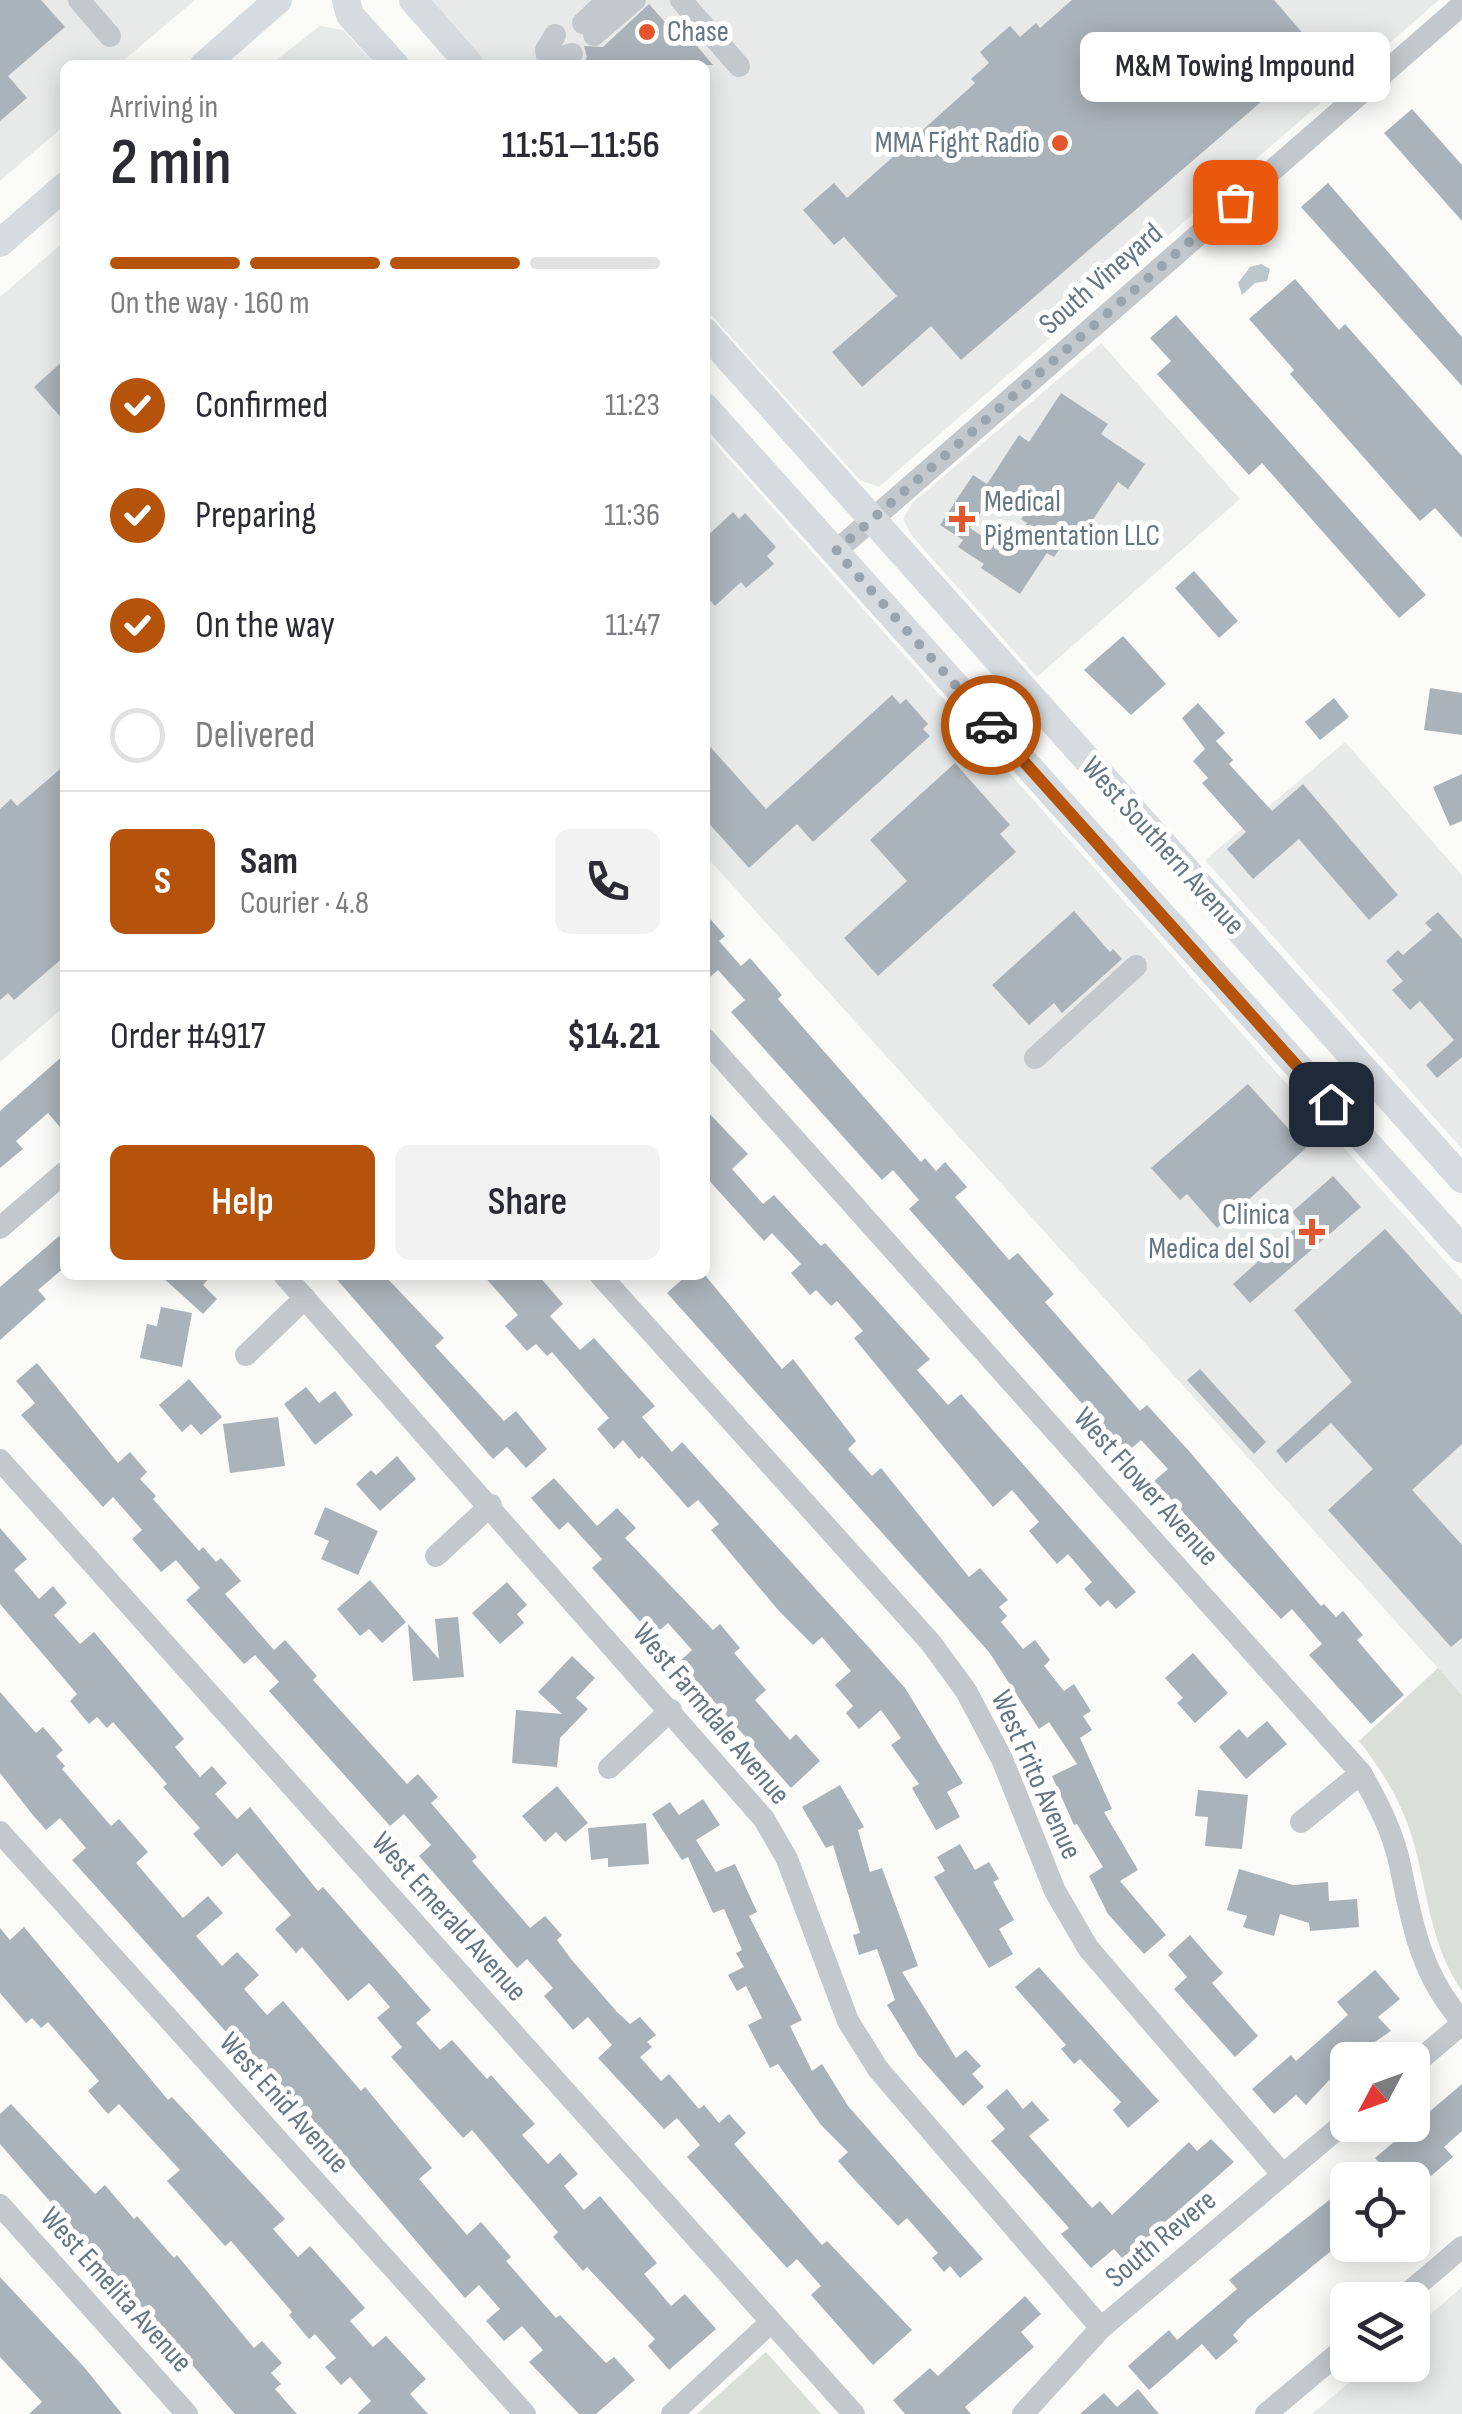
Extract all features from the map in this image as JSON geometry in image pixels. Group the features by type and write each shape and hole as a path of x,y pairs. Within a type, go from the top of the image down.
{"main road":[{"path":"210,60 278,0"},
{"path":"346,0 350,15 390,60"},
{"path":"413,0 466,60"},
{"path":"0,242 60,190"},
{"name":"West Southern Avenue","path":"710,338 1462,1180"},
{"name":"West Southern Avenue","path":"710,413 1462,1249"}],"street":[{"path":"80,0 116,32 98,0"},
{"path":"587,18 608,0"},
{"path":"587,18 635,0"},
{"path":"682,0 739,66"},
{"name":"South Vineyard","path":"836,551 1462,5"},
{"path":"1035,1058 1136,966"},
{"name":"West Flower Avenue","path":"710,1045 1360,1773 1384,1814 1420,1954 1443,2000 1462,2023"},
{"path":"0,1228 60,1176"},
{"name":"West Farmdale Avenue","path":"289,1280 764,1819 787,1859 848,2021 878,2069 1101,2328"},
{"name":"West Frito Avenue","path":"604,1280 931,1643 966,1692 1002,1759 1054,1891 1088,1948 1283,2175"},
{"path":"246,1355 305,1298"},
{"name":"West Emerald Avenue","path":"0,1460 854,2414"},
{"path":"436,1556 491,1505"},
{"path":"609,1768 671,1710"},
{"path":"1300,1822 1360,1773"},
{"name":"West Enid Avenue","path":"0,1832 525,2414"},
{"path":"1430,2051 1462,2023"},
{"name":"South Revere","path":"1022,2414 1101,2328 1330,2135"},
{"name":"West Emelita Avenue","path":"0,2205 187,2414"},
{"path":"1421,2282 1462,2248"},
{"path":"672,2414 771,2322"},
{"path":"1266,2414 1330,2360"}],"shaded area":[{"path":"0,0 195,0 124,60 60,60 60,129 0,181"},
{"path":"429,0 1439,0 879,487 860,480 710,314 710,60 483,60"},
{"path":"320,26 343,30 370,60 276,60"},
{"path":"60,245 60,1010 0,1062 0,297"},
{"path":"1261,264 1270,269 1267,281 1255,283 1242,295 1238,283 1250,267"},
{"path":"1101,343 1240,499 1037,677 912,536 903,519 912,503"},
{"path":"710,438 1462,1280 1462,1695 710,861"},
{"path":"1345,742 1462,875 1462,1149 1205,860"},
{"path":"1438,1668 1462,1695 1462,1991 1436,1935 1402,1811 1359,1741"},
{"path":"1462,2287 1462,2414 1312,2414 1350,2382 1430,2382 1430,2314"},
{"path":"766,2352 821,2414 697,2414"}],"building":[{"path":"0,0 41,0 65,27 8,76 27,98 0,121"},
{"path":"1072,0 1274,0 1319,52 961,360 931,326 862,387 832,352 897,296 844,237 834,245 803,210 834,183 847,198 975,83 971,79 989,63 980,52 1010,26 1020,37 1036,23 1040,28"},
{"name":"Chase","path":"649,4 686,46 692,40 709,60 585,60 584,46 603,47"},
{"path":"1412,109 1462,165 1462,221 1384,133"},
{"path":"1328,183 1462,337 1462,386 1301,207"},
{"path":"1295,279 1339,330 1345,324 1462,456 1462,538 1435,508 1420,521 1290,374 1294,370 1249,319"},
{"path":"1176,315 1426,595 1399,618 1262,463 1249,475 1157,374 1171,361 1150,338"},
{"path":"60,364 60,416 34,387"},
{"path":"1061,393 1108,424 1101,434 1145,464 1128,489 1118,482 1084,533 1075,527 1054,557 1047,553 1020,594 981,568 984,564 958,547 963,540 940,525 973,475 987,484 1019,435 1029,442","holes":["995,492 1026,513 1021,519 1027,523 1007,553 970,528"]},
{"path":"733,512 739,519 745,513 776,547 767,556 774,564 746,588 741,582 715,606 710,600 710,533"},
{"path":"1194,571 1238,621 1219,638 1175,588"},
{"path":"1123,636 1166,684 1131,715 1084,670"},
{"path":"1430,688 1462,693 1462,735 1424,730"},
{"path":"892,695 900,704 906,699 928,724 923,729 930,736 813,842 797,824 749,868 710,825 710,747 766,809"},
{"path":"1334,698 1349,717 1320,740 1305,722"},
{"path":"1198,703 1225,733 1216,741 1233,760 1229,764 1272,811 1303,784 1398,895 1369,920 1299,839 1253,879 1227,849 1246,832 1202,783 1208,778 1193,761 1205,749 1182,718"},
{"path":"955,763 1010,825 1000,834 1016,852 878,976 844,938 907,881 870,840"},
{"path":"60,769 60,960 14,1000 8,993 0,1000 0,809 11,799 17,806"},
{"path":"1462,774 1462,821 1450,826 1433,787"},
{"path":"1074,911 1110,952 1113,949 1122,959 1062,1013 1054,1003 1029,1025 992,985"},
{"path":"1438,912 1462,939 1462,1057 1437,1078 1426,1065 1454,1040 1420,1001 1410,1010 1392,990 1403,981 1386,961 1398,950 1403,955 1432,930 1425,923"},
{"path":"710,919 725,936 719,941 741,966 750,958 782,995 778,999 921,1162 925,1158 936,1171 945,1162 967,1187 955,1197 1009,1260 1018,1253 1054,1294 1045,1302 1140,1411 1147,1405 1189,1451 1321,1606 1324,1604 1336,1617 1343,1611 1363,1635 1357,1640 1404,1695 1371,1724 1309,1655 1322,1644 1292,1609 1281,1619 1154,1481 1168,1469 1141,1440 1126,1453 909,1209 919,1200 893,1170 882,1180 731,1012 745,1000 718,970 710,977"},
{"path":"60,1058 60,1127 48,1113 16,1141 23,1149 0,1168 0,1111"},
{"path":"1248,1084 1306,1148 1217,1228 1187,1194 1180,1200 1151,1168"},
{"path":"710,1114 748,1154 732,1169 763,1204 774,1195 821,1246 825,1243 930,1359 917,1370 948,1405 961,1394 1136,1592 1116,1609 1108,1600 1100,1607 1084,1589 1092,1582 1068,1554 1057,1564 1029,1531 1039,1522 1012,1490 993,1507 854,1338 863,1331 837,1301 831,1306 816,1290 810,1295 791,1273 801,1264 772,1233 764,1241 710,1182"},
{"name":"Clinica Medica del Sol","path":"1333,1176 1361,1207 1250,1303 1233,1284 1301,1223 1292,1212"},
{"path":"1385,1229 1462,1315 1462,1444 1412,1490 1462,1545 1462,1638 1451,1647 1328,1510 1373,1469 1331,1423 1286,1463 1276,1451 1352,1382 1294,1310"},
{"path":"60,1235 60,1271 38,1290 46,1299 0,1340 0,1287"},
{"path":"166,1280 208,1280 203,1285 217,1299 203,1314"},
{"path":"337,1280 389,1280 444,1338 435,1346 504,1421 516,1411 547,1449 526,1468 507,1447 493,1459"},
{"path":"487,1280 542,1280 563,1304 550,1316 580,1350 594,1338 655,1406 642,1417 672,1452 682,1442 905,1688 963,1783 947,1792 960,1817 936,1830 912,1788 919,1784 891,1745 901,1738 881,1710 859,1729 846,1713 853,1706 835,1685 851,1671 822,1637 813,1645 779,1611 711,1530 719,1524 698,1500 688,1508 623,1440 614,1449 597,1429 609,1418 552,1352 547,1356 536,1344 527,1351 505,1326 518,1315"},
{"path":"681,1280 709,1280 782,1369 793,1359 856,1441 848,1449 872,1476 881,1468 969,1577 980,1568 1008,1600 999,1607 1007,1616 1001,1622 1023,1649 1035,1640 1050,1660 1044,1666 1064,1691 1074,1684 1091,1711 1083,1716 1092,1730 1080,1738 1112,1809 1104,1812 1138,1870 1120,1881 1166,1935 1144,1954 1108,1914 1089,1876 1103,1867 1077,1824 1074,1825 1052,1776 1077,1764 1049,1722 1039,1729 989,1652 667,1293"},
{"path":"161,1307 192,1313 182,1367 140,1358 147,1324 157,1326"},
{"path":"37,1363 118,1463 130,1452 147,1472 140,1479 156,1496 153,1499 199,1551 203,1547 216,1562 221,1558 241,1581 225,1594 274,1650 285,1640 317,1676 313,1680 407,1784 418,1774 438,1797 431,1803 477,1857 472,1861 530,1928 545,1916 562,1935 557,1940 571,1959 617,2012 630,2024 640,2017 656,2035 647,2042 652,2047 640,2057 661,2081 669,2074 699,2109 704,2105 719,2123 729,2114 746,2133 734,2144 822,2245 827,2241 912,2330 873,2365 811,2295 821,2286 797,2259 787,2268 687,2157 700,2145 677,2118 664,2129 598,2058 612,2045 588,2017 573,2030 544,1996 553,1988 527,1959 517,1968 419,1856 431,1845 404,1814 390,1826 269,1691 279,1682 255,1655 244,1664 186,1600 200,1588 176,1560 161,1572 132,1539 142,1530 113,1497 103,1507 21,1415 35,1403 16,1381"},
{"path":"1200,1369 1266,1442 1254,1454 1187,1380"},
{"path":"189,1379 222,1417 201,1435 191,1424 182,1432 159,1405"},
{"path":"306,1387 319,1403 335,1391 353,1415 315,1445 284,1404"},
{"path":"278,1417 285,1466 230,1473 223,1424"},
{"path":"397,1456 416,1479 380,1511 356,1484 371,1470 376,1475"},
{"path":"554,1478 597,1526 617,1508 636,1528 625,1538 713,1630 720,1624 740,1648 734,1653 766,1690 755,1700 790,1740 796,1734 820,1761 791,1788 679,1662 692,1650 668,1623 653,1636 592,1568 602,1559 568,1522 559,1530 531,1498"},
{"path":"325,1507 378,1531 358,1575 321,1559 329,1541 314,1534"},
{"path":"0,1528 27,1559 14,1570 39,1599 53,1586 67,1603 54,1615 80,1644 94,1632 184,1739 175,1747 200,1777 212,1766 227,1783 215,1794 237,1819 250,1807 318,1891 323,1887 431,2010 416,2023 440,2050 452,2040 487,2079 491,2075 535,2124 522,2135 548,2164 560,2153 578,2174 564,2186 584,2210 600,2196 657,2263 644,2274 671,2306 685,2294 716,2329 669,2370 648,2346 655,2339 553,2237 558,2232 472,2130 463,2138 391,2057 402,2047 377,2018 390,2007 369,1983 348,2001 302,1947 296,1953 275,1929 291,1915 237,1853 222,1867 193,1834 200,1828 163,1787 167,1784 113,1722 107,1728 97,1717 89,1724 70,1701 77,1694 0,1604"},
{"path":"370,1580 406,1622 382,1643 369,1629 360,1636 337,1609"},
{"path":"507,1582 527,1605 517,1614 524,1623 500,1644 472,1613"},
{"path":"458,1617 464,1677 413,1681 408,1624 439,1659 435,1619"},
{"path":"1193,1653 1228,1693 1195,1723 1177,1703 1183,1698 1165,1678"},
{"path":"572,1656 595,1678 576,1698 588,1709 560,1738 557,1767 512,1763 516,1710 562,1714 538,1692"},
{"path":"0,1692 36,1733 43,1727 63,1750 56,1756 65,1766 62,1769 111,1826 119,1819 148,1852 136,1863 183,1918 208,1896 223,1913 196,1936 222,1966 237,1952 259,1975 244,1989 267,2015 283,2001 361,2091 365,2087 432,2168 419,2179 467,2235 481,2222 511,2257 506,2261 556,2318 560,2315 606,2363 614,2357 635,2380 596,2414 579,2414 529,2362 543,2350 522,2326 504,2341 486,2321 500,2309 479,2285 465,2298 309,2116 305,2120 72,1860 86,1848 60,1818 46,1830 0,1773"},
{"path":"1267,1721 1287,1744 1246,1779 1219,1747 1239,1729 1247,1738"},
{"path":"840,1785 864,1827 858,1830 870,1872 882,1868 918,1966 902,1972 956,2058 966,2050 981,2066 972,2074 984,2087 963,2106 918,2055 887,2005 895,2000 877,1949 859,1955 853,1935 860,1933 833,1845 826,1848 802,1807"},
{"path":"557,1786 588,1823 565,1842 556,1832 545,1842 522,1816"},
{"path":"1198,1790 1248,1795 1242,1849 1205,1846 1208,1817 1195,1816"},
{"path":"703,1799 720,1825 696,1840 716,1872 735,1864 757,1912 749,1916 802,2020 790,2026 812,2071 822,2064 848,2106 983,2259 960,2278 950,2266 944,2272 932,2258 938,2253 907,2218 898,2226 852,2177 838,2161 848,2152 821,2125 778,2064 770,2068 748,2025 762,2018 746,1986 737,1991 728,1975 744,1967 736,1953 742,1950 724,1909 713,1913 688,1857 682,1860 652,1814 670,1802 679,1815"},
{"path":"646,1823 649,1864 608,1867 608,1858 591,1860 588,1828"},
{"path":"960,1844 975,1870 989,1862 999,1879 993,1882 1014,1920 999,1929 1013,1954 989,1968 934,1877 945,1871 937,1857"},
{"path":"1239,1869 1293,1885 1328,1882 1329,1901 1357,1899 1359,1927 1310,1931 1309,1923 1280,1914 1274,1936 1243,1927 1247,1916 1227,1910"},
{"path":"24,1927 168,2100 172,2097 285,2219 273,2229 298,2257 310,2246 365,2308 350,2321 373,2347 386,2336 426,2379 410,2394 428,2414 357,2414 371,2401 350,2377 341,2385 325,2367 336,2358 315,2334 309,2339 289,2315 292,2312 231,2241 225,2246 167,2181 180,2170 119,2104 108,2114 88,2091 99,2081 48,2022 41,2028 32,2018 26,2023 0,1993 0,1928 10,1940"},
{"path":"1190,1935 1223,1973 1212,1983 1258,2036 1235,2057 1174,1989 1187,1977 1168,1955"},
{"path":"1039,1967 1159,2101 1128,2128 1113,2110 1121,2102 1080,2059 1074,2064 1061,2049 1066,2045 1015,1987"},
{"path":"1375,1970 1400,1999 1378,2017 1391,2031 1375,2042 1330,2042 1330,2079 1306,2105 1296,2095 1274,2114 1252,2089 1291,2055 1296,2061 1348,2015 1337,2002"},
{"path":"1462,2084 1462,2131 1444,2147 1453,2157 1431,2176 1430,2162 1379,2162 1375,2158 1394,2142 1430,2142 1430,2111"},
{"path":"1007,2089 1023,2109 1032,2101 1049,2120 1029,2136 1092,2208 1100,2201 1112,2215 1189,2142 1197,2151 1211,2139 1234,2162 1123,2259 1114,2249 1091,2268 1061,2234 1069,2228 991,2141 1005,2129 986,2107"},
{"path":"11,2104 95,2194 105,2185 174,2258 177,2255 254,2348 262,2341 282,2363 271,2373 281,2384 275,2389 297,2414 235,2414 0,2144 0,2114"},
{"path":"1330,2199 1330,2252 1248,2319 1233,2335 1238,2341 1216,2360 1202,2344 1149,2390 1128,2366 1169,2330 1177,2340 1237,2289 1229,2280"},
{"path":"0,2277 122,2414 29,2414 42,2402 0,2357"},
{"path":"1025,2296 1041,2314 1021,2332 1034,2347 965,2407 971,2414 905,2414 893,2400 930,2368 938,2376"},
{"path":"1138,2389 1159,2414 1080,2414 1104,2393 1117,2407"}],"way so far":[{"path":"991,725 836,551 1235,202"}],"place":[{"name":"Chase","path":"647,32"},
{"name":"MMA Fight Radio","path":"1060,143"},
{"name":"M&M Towing Impound","path":"1235,202"},
{"name":"Medical Pigmentation LLC","path":"962,519"},
{"name":"Clinica Medica del Sol","path":"1312,1232"}],"route":[{"path":"991,725 1331,1104"}]}
